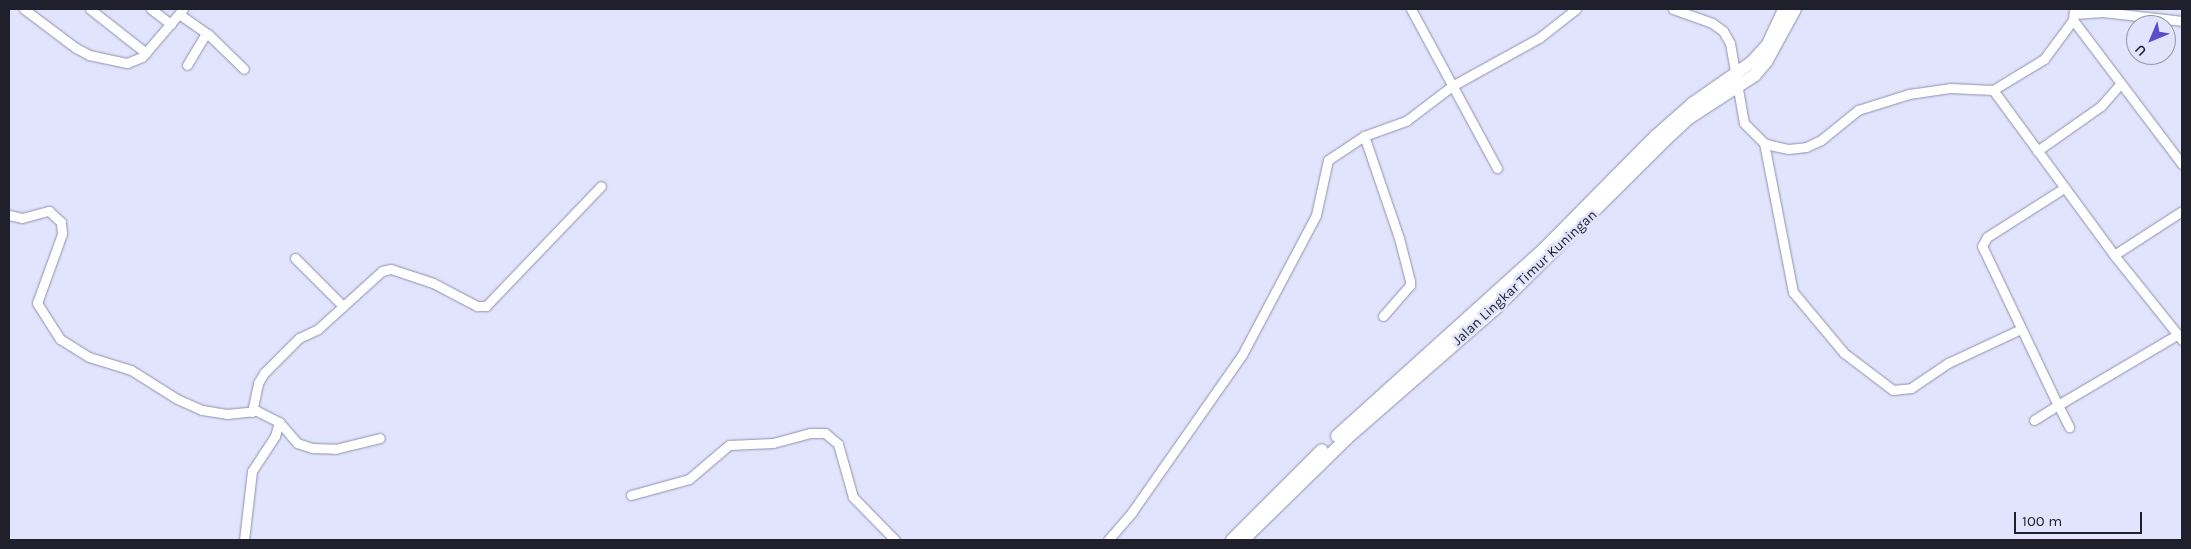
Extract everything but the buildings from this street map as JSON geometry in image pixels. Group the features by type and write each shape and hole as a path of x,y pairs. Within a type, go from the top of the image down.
{"main road":[{"name":"Jalan Lingkar Timur Kuningan","path":"1232,540 1353,421 1461,327 1565,230 1656,136 1692,104 1736,74 1768,44 1784,9"},
{"name":"Jalan Lingkar Timur Kuningan","path":"1243,540 1347,438 1504,300 1689,118 1737,88 1766,62 1795,9"}],"street":[{"path":"24,9 68,43 89,55 127,63 146,53 181,11 244,70"},
{"path":"90,9 146,53"},
{"path":"151,9 171,24"},
{"path":"1411,9 1497,168"},
{"path":"1108,540 1132,512 1242,356 1316,215 1328,160 1364,136 1406,121 1452,86 1539,38 1576,9"},
{"path":"1673,9 1712,23 1723,31 1730,43 1744,123 1764,143 1788,149 1806,147 1821,140 1858,110 1909,94 1950,88 1993,90 2044,59 2074,14"},
{"path":"2074,14 2103,12 2182,21"},
{"path":"2074,14 2120,84 2182,164"},
{"path":"187,65 206,33"},
{"path":"2037,151 2101,106 2120,84"},
{"path":"1993,90 2114,255 2180,338 2034,420"},
{"path":"1364,136 1399,238 1410,281 1410,285 1384,316"},
{"path":"1764,143 1794,292 1844,353 1893,390 1911,388 1948,363 2021,329"},
{"path":"252,412 260,378 295,341 318,329 387,268 432,283 477,306 486,306 601,186"},
{"path":"2064,188 1984,241 1982,246 2069,426"},
{"path":"9,215 22,218 49,211 61,222 62,234 37,303 60,339 89,357 131,370 177,399 202,410 227,414 252,412 270,415 297,443 312,448 335,450 380,438"},
{"path":"2114,255 2182,211"},
{"path":"295,258 342,306"},
{"path":"244,540 252,471 275,436 278,422"},
{"path":"631,495 689,479 728,445 773,443 810,432 825,433 838,444 853,497 895,540"}]}
